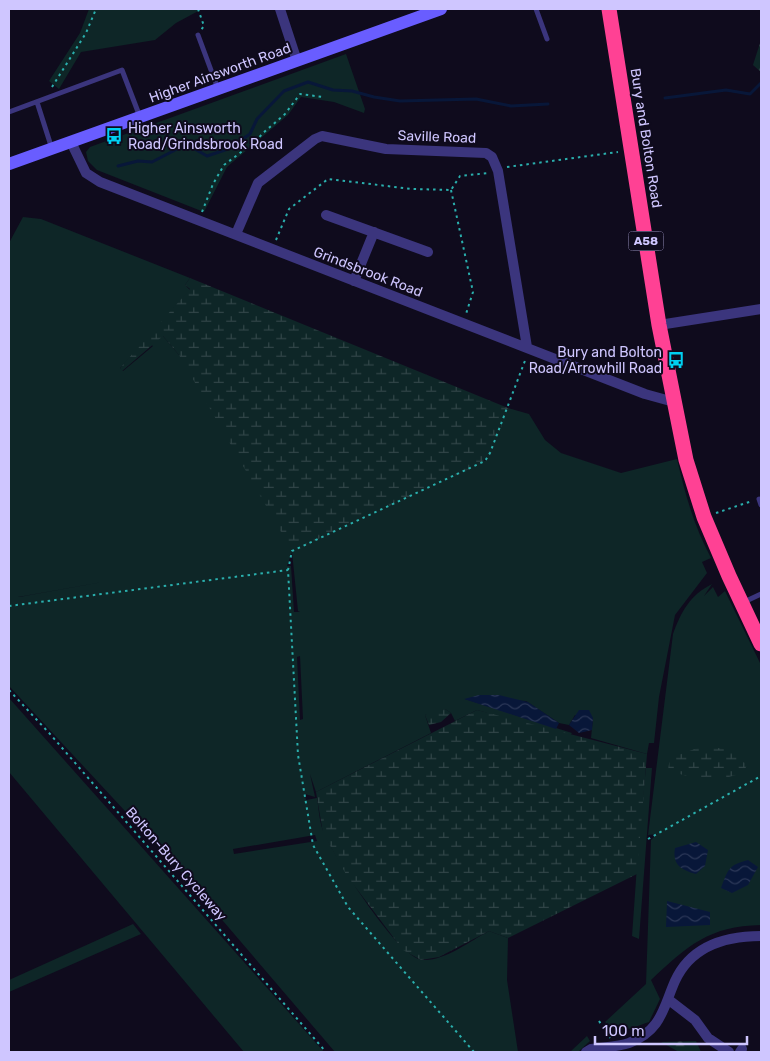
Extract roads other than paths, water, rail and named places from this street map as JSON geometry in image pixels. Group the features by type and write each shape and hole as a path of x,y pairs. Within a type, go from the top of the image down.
{"highway":[{"name":"Bury and Bolton Road","path":"609,9 659,325 686,460 704,517 761,644"}],"main road":[{"name":"Higher Ainsworth Road","path":"9,164 441,9"}],"street":[{"path":"280,9 298,61"},
{"name":"Saville Road","path":"236,234 262,179 315,139 322,136 386,149 478,152 492,157 497,170 528,348"},
{"name":"Grindsbrook Road","path":"71,142 82,168 91,177 644,394 674,402"},
{"path":"326,215 428,252"},
{"path":"354,281 374,232"},
{"path":"659,325 761,309"},
{"path":"586,1052 613,1046 630,1048 659,1020 669,1000 675,981 696,954 713,943 729,938 761,936"},
{"path":"669,1000 695,1020 708,1038 729,1052"}],"lane":[{"path":"536,9 546,39"},
{"path":"198,35 218,90"},
{"path":"9,112 122,70 140,118"},
{"path":"37,102 52,149"},
{"path":"759,499 761,505"},
{"path":"741,603 761,594"}],"water":[{"path":"479,695 499,695 528,702 559,723 556,729 464,699"},
{"path":"579,710 589,710 593,718 592,730 579,733 569,725"},
{"path":"696,842 708,850 705,866 696,874 686,871 679,866 676,863 674,854 675,848"},
{"path":"748,860 758,867 748,885 732,893 721,888 730,869 736,864"},
{"path":"667,901 710,912 710,925 666,927"}],"waterway":[{"path":"118,166 138,161 152,162 179,148 193,148 207,156 228,149 250,134 257,119 284,91 308,82 333,90 352,91 400,101 476,99 511,106 548,104"},
{"path":"665,98 726,90 750,94 761,83"}],"place":[{"name":"Higher Ainsworth Road/Grindsbrook Road","path":"114,136"},
{"name":"Bury and Bolton Road/Arrowhill Road","path":"676,360"}]}
